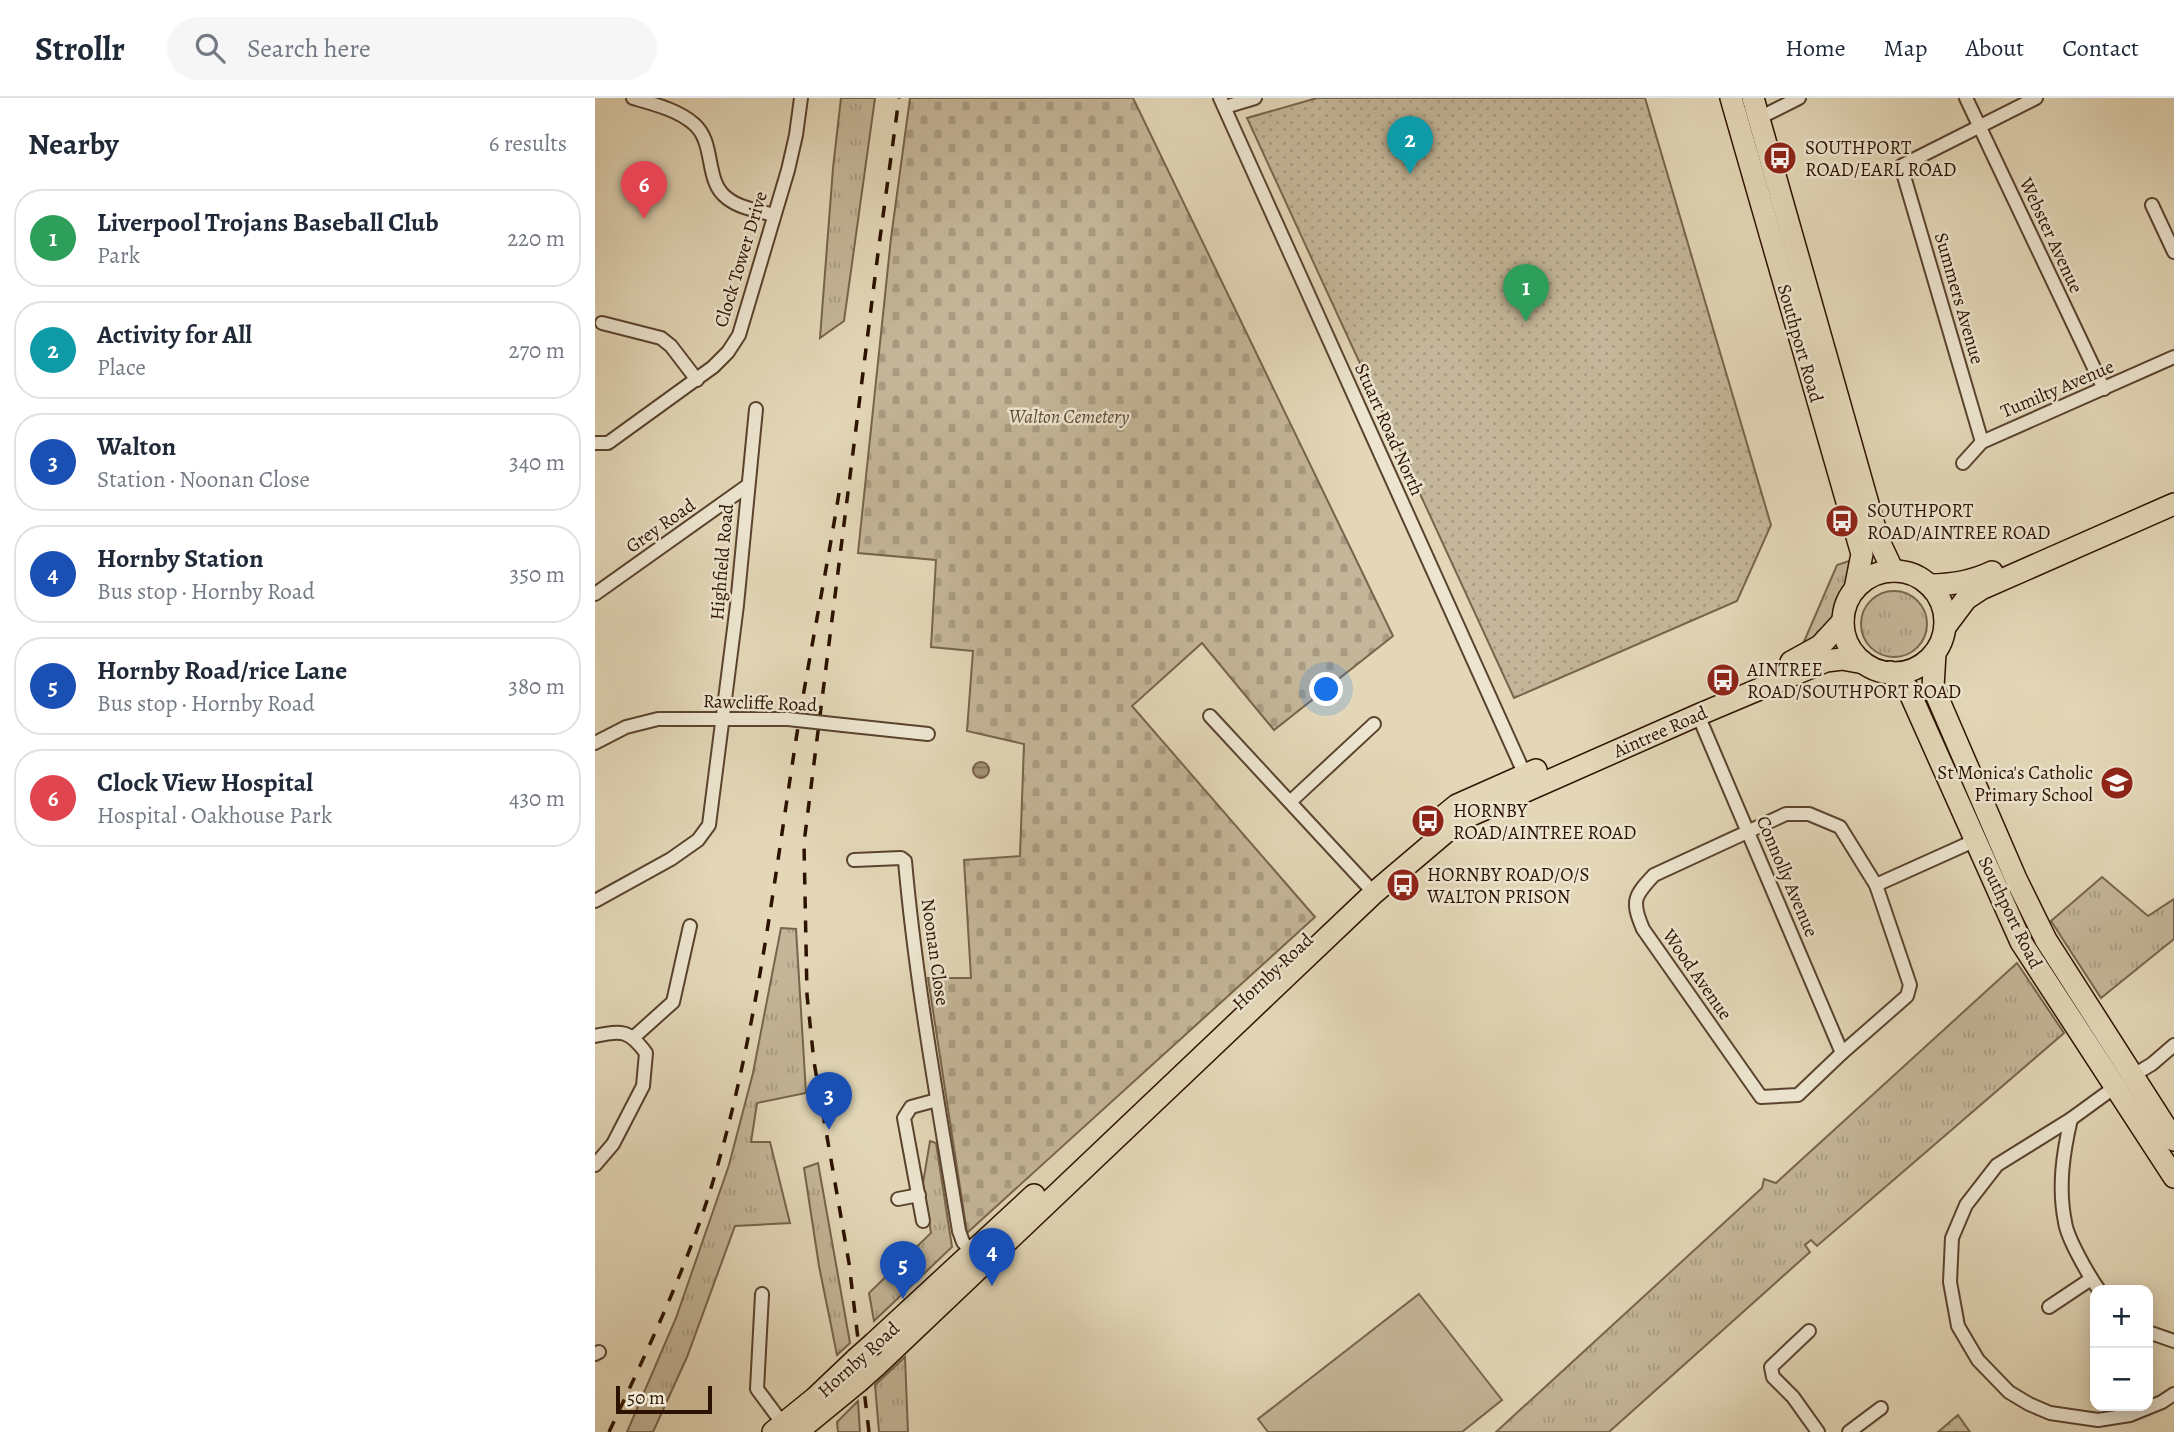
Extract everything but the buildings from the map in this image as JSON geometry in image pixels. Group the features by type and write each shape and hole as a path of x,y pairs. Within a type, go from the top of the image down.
{"main road":[{"name":"Southport Road","path":"1731,98 1749,123 1878,539 1893,571"},
{"name":"Southport Road","path":"1753,98 1749,123 1861,554 1855,589"},
{"path":"1930,584 1941,600 1945,617 1945,628 1935,653 1918,667 1905,672 1890,672 1864,663 1849,645 1843,621 1848,601 1855,589 1874,575 1893,571 1910,573 1930,584 1952,585 1976,580 2174,491"},
{"path":"1945,628 1966,598 1981,589 2174,504"},
{"name":"Hornby Road","path":"785,1429 815,1398 866,1363 978,1259 1457,805 1806,655 1820,646 1843,621"},
{"name":"Southport Road","path":"1935,653 1933,687 2015,879 2174,1177"},
{"name":"Aintree Road","path":"1460,820 1826,661 1842,659 1864,663"},
{"name":"Southport Road","path":"1890,672 1908,689 2021,942 2124,1081 2174,1140"},
{"name":"Hornby Road","path":"1369,888 1460,820"},
{"name":"Hornby Road","path":"785,1429 858,1382 874,1343 978,1259"}],"street":[{"path":"633,98 676,113 696,125 705,140 720,191 740,205 774,215"},
{"name":"Clock Tower Drive","path":"595,443 608,443 697,380 728,352 739,335 796,135 801,98"},
{"path":"1222,102 1255,98"},
{"path":"1749,123 1799,98"},
{"name":"Webster Avenue","path":"1966,98 2104,389"},
{"path":"1980,127 2036,98"},
{"name":"Stuart Road North","path":"1222,102 1525,775"},
{"name":"Summers Avenue","path":"1980,127 1901,166 1982,442"},
{"path":"2153,205 2174,252"},
{"path":"602,323 661,338 671,346 697,380"},
{"name":"Tumilty Avenue","path":"1963,463 1982,442 2174,358"},
{"name":"Highfield Road","path":"595,901 698,841 709,825 737,605 756,409"},
{"name":"Grey Road","path":"595,594 747,486"},
{"name":"Connolly Avenue","path":"1698,715 1842,1053"},
{"path":"1210,716 1369,888"},
{"name":"Rawcliffe Road","path":"595,743 626,727 658,719 787,719 928,734"},
{"path":"1290,802 1374,724"},
{"path":"1748,831 1786,814 1809,814 1829,821 1840,827 1876,885 1910,985 1907,996 1842,1053"},
{"name":"Wood Avenue","path":"1748,831 1654,875 1638,891 1635,911 1643,929 1761,1097 1798,1095 1842,1053"},
{"path":"1876,885 1976,840"},
{"name":"Noonan Close","path":"854,860 901,858 905,861 910,918 959,1231 963,1242 978,1259"},
{"path":"634,1037 673,1002 690,926"},
{"path":"595,1036 621,1031 634,1037 646,1053 643,1086 613,1144 595,1165"},
{"path":"2171,1051 1997,1165 1966,1205 1952,1238 1950,1282 1958,1326 1978,1360 2009,1392 2038,1409 2066,1422 2098,1420 2130,1415 2174,1394"},
{"path":"923,1221 904,1118 911,1107 937,1100"},
{"path":"2071,1119 2061,1179 2065,1225 2095,1285"},
{"path":"898,1199 919,1195"},
{"path":"2049,1307 2090,1287"},
{"path":"762,1294 757,1389 785,1429"},
{"path":"1809,1331 1771,1367 1773,1377 1793,1397 1818,1432"},
{"path":"2153,1334 2174,1340"},
{"path":"1849,1432 1881,1408"}],"green space":[{"path":"841,98 875,98 844,321 820,338 833,168"},
{"name":"Walton Cemetery","path":"910,98 1133,98 1393,636 1274,730 1202,643 1132,706 1315,917 967,1233 928,978 971,978 964,860 1020,856 1024,744 967,731 973,651 931,647 936,560 858,553 891,238"},
{"path":"1317,98 1645,98 1771,525 1737,601 1514,698 1247,118"},
{"path":"1852,560 1851,574 1829,625 1800,651 1837,565"},
{"path":"1887,591 1901,591 1913,596 1922,605 1927,624 1925,637 1918,648 1901,657 1887,657 1875,652 1866,643 1861,631 1861,617 1866,605 1875,596"},
{"path":"2102,877 2148,916 2174,899 2174,939 2101,998 2051,921"},
{"path":"781,928 796,929 806,1093 757,1103 751,1142 770,1142 790,1223 735,1226 687,1357 653,1432 627,1432 676,1318 729,1165 753,1073"},
{"path":"2017,963 2064,1033 1817,1246 1811,1240 1805,1245 1810,1252 1609,1432 1496,1432 1762,1188 1764,1179 1776,1183"},
{"path":"930,1141 936,1143 952,1247 874,1321 869,1293 931,1233 923,1183"},
{"path":"818,1163 850,1343 837,1355 819,1266 804,1168"},
{"path":"1419,1294 1502,1400 1462,1432 1268,1432 1258,1419"},
{"path":"905,1357 908,1432 879,1432 875,1385"},
{"path":"858,1401 860,1432 838,1432 837,1422"},
{"path":"1958,1415 1970,1432 1938,1432"}],"shaded area":[{"path":"978,762 984,762 989,770 987,776 978,778 973,773 973,767"}],"railway":[{"path":"869,1432 849,1263 814,1062 807,995 804,843 899,98"},
{"path":"609,1432 666,1307 704,1211 741,1073 839,493"}],"place":[{"name":"SOUTHPORT ROAD/EARL ROAD","path":"1780,158"},
{"name":"Activity for All","path":"1410,174"},
{"name":"Clock View Hospital","path":"644,219"},
{"name":"Liverpool Trojans Baseball Club","path":"1526,322"},
{"name":"SOUTHPORT ROAD/AINTREE ROAD","path":"1842,521"},
{"name":"AINTREE ROAD/SOUTHPORT ROAD","path":"1723,680"},
{"name":"St Monica's Catholic Primary School","path":"2117,783"},
{"name":"HORNBY ROAD/AINTREE ROAD","path":"1428,821"},
{"name":"HORNBY ROAD/O/S WALTON PRISON","path":"1403,885"},
{"name":"Walton","path":"829,1130"},
{"name":"Hornby Station","path":"992,1286"},
{"name":"Hornby Road/rice Lane","path":"903,1299"}]}
